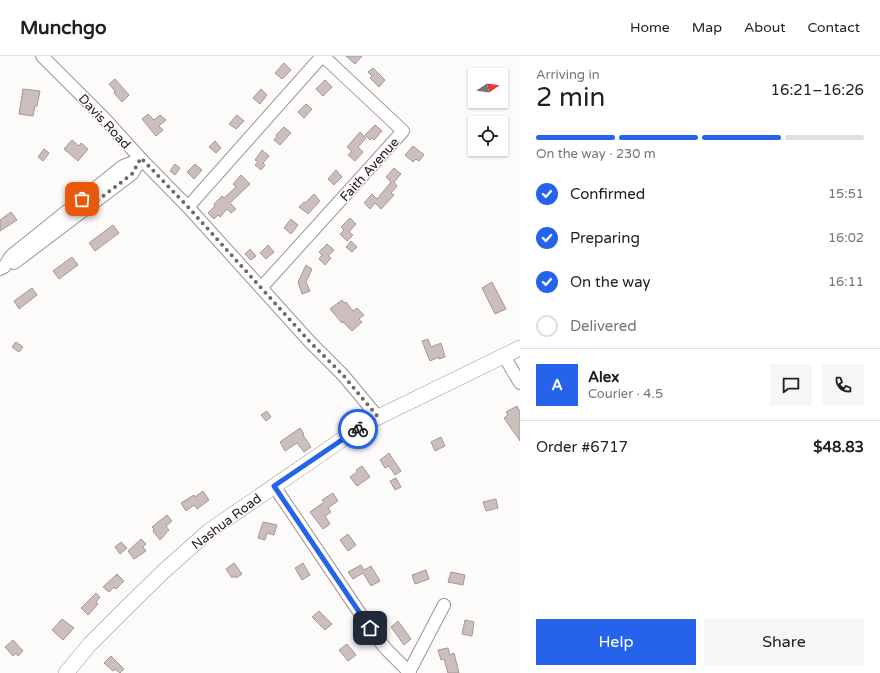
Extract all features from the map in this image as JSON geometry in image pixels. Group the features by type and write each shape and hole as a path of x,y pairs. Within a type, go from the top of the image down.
{"main road":[{"name":"Nashua Road","path":"66,673 90,644 170,566 209,531 366,423 520,348"}],"street":[{"name":"Davis Road","path":"42,56 105,119 188,207 310,342 343,375 378,417"},
{"name":"Faith Avenue","path":"188,207 323,56 403,131 261,288"},
{"path":"2,268 15,263 37,241 74,212 132,174 141,158"},
{"path":"504,356 520,383"},
{"path":"274,486 376,637 410,672 444,605"}],"building":[{"path":"346,56 362,56 355,64"},
{"path":"284,63 291,70 282,79 275,73"},
{"path":"373,68 385,80 379,87 370,78 372,76 368,72"},
{"path":"115,79 129,95 122,102 114,93 115,91 109,84"},
{"path":"325,80 332,87 323,96 316,89"},
{"path":"23,89 40,91 33,116 19,114"},
{"path":"261,89 267,95 260,104 253,98"},
{"path":"306,104 312,109 304,118 298,112"},
{"path":"148,114 154,120 160,115 166,120 159,126 163,130 156,136 142,119"},
{"path":"237,115 244,121 236,129 229,124"},
{"path":"375,125 382,131 374,140 372,138 370,140 365,135"},
{"path":"284,127 291,133 280,145 274,140 277,136 276,135"},
{"path":"360,132 366,138 358,147 363,152 355,161 348,155 352,151 347,147"},
{"path":"72,140 79,146 81,143 88,149 78,161 64,149"},
{"path":"215,141 221,148 216,153 209,147"},
{"path":"413,146 424,155 419,161 416,159 413,162 405,155"},
{"path":"44,149 49,153 43,161 38,157"},
{"path":"262,150 269,156 263,163 265,165 261,170 255,165 258,162 255,160"},
{"path":"175,164 180,168 175,175 170,171"},
{"path":"195,164 202,170 194,179 187,172"},
{"path":"394,168 401,174 394,182 397,186 391,193 394,195 381,209 375,203 370,209 364,203 372,194 377,199 391,182 386,177"},
{"path":"336,170 342,177 334,185 328,179"},
{"path":"241,175 250,184 230,203 236,209 231,213 227,209 220,217 218,215 214,219 208,213 222,196 224,198 236,187 233,184"},
{"path":"314,194 320,201 308,214 299,207"},
{"path":"11,212 17,220 0,231 0,220"},
{"path":"350,218 356,224 349,232 353,235 347,241 340,234 344,230 341,227"},
{"path":"291,219 298,225 291,234 284,228"},
{"path":"113,225 119,233 95,251 89,243"},
{"path":"351,241 357,247 352,252 346,247"},
{"path":"327,244 334,250 328,256 331,258 325,265 319,259 322,255 319,252"},
{"path":"268,245 274,252 266,259 260,253"},
{"path":"250,249 256,256 251,260 245,254"},
{"path":"72,257 78,265 59,279 53,271"},
{"path":"306,265 312,269 306,282 310,291 302,294 298,282"},
{"path":"492,282 506,309 495,314 482,288"},
{"path":"32,288 37,295 19,309 14,301"},
{"path":"342,300 344,303 346,302 353,311 357,308 364,315 359,319 362,322 352,331 343,322 342,323 330,309"},
{"path":"428,339 431,347 441,343 445,357 439,359 439,357 430,361 422,341"},
{"path":"16,342 23,347 19,352 12,347"},
{"path":"517,406 520,412 520,441 504,418 508,415 506,412"},
{"path":"267,411 271,417 266,421 261,415"},
{"path":"300,428 311,447 304,452 297,443 285,451 280,442"},
{"path":"441,437 445,446 435,451 431,442"},
{"path":"389,453 401,471 395,475 389,466 385,468 380,460"},
{"path":"362,466 370,477 357,486 350,477"},
{"path":"396,478 401,487 395,490 390,481"},
{"path":"203,491 209,500 197,509 194,505 186,511 181,503 194,495 195,497"},
{"path":"333,493 338,501 328,508 331,512 325,516 330,524 323,529 310,512 324,502 322,500"},
{"path":"496,499 498,508 486,511 483,502"},
{"path":"167,515 172,521 166,526 169,530 160,540 153,531 154,529 152,527"},
{"path":"263,522 277,525 274,535 267,533 265,540 258,538"},
{"path":"348,534 356,545 348,551 340,540"},
{"path":"141,539 146,544 143,547 146,551 134,559 128,551"},
{"path":"121,542 127,548 120,554 115,547"},
{"path":"234,563 242,574 236,578 235,576 232,578 226,569"},
{"path":"303,563 310,575 302,580 295,568"},
{"path":"361,565 364,570 371,566 380,581 371,586 363,573 353,579 348,572"},
{"path":"426,570 429,579 415,584 412,575"},
{"path":"451,572 465,575 463,585 448,582"},
{"path":"117,574 124,581 116,589 114,587 109,592 103,587"},
{"path":"96,593 100,597 96,602 98,604 88,615 81,608"},
{"path":"319,611 332,624 325,630 312,617"},
{"path":"62,619 74,628 63,640 52,630"},
{"path":"465,620 474,622 472,636 462,634"},
{"path":"398,621 411,639 404,645 391,627"},
{"path":"13,640 23,651 18,656 16,653 13,656 5,647"},
{"path":"347,644 356,655 348,661 339,650"},
{"path":"448,648 450,655 454,653 459,673 448,673 444,659 441,660 438,650"},
{"path":"111,656 124,669 120,673 115,669 113,671 104,663"}],"way so far":[{"path":"82,199 71,208 77,216 132,174 141,158 188,207 310,342 343,375 378,417 358,429"}],"route":[{"path":"358,429 274,486 370,628"}]}
